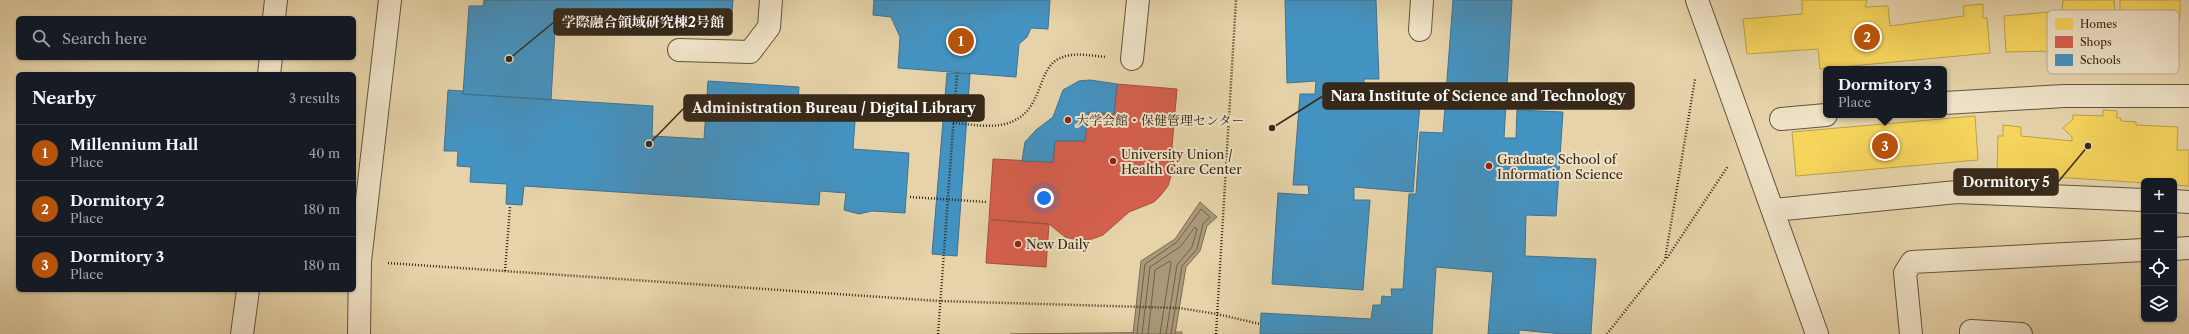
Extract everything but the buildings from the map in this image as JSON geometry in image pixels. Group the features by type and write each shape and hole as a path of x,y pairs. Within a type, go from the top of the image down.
{"street":[{"path":"274,16 276,0"},
{"path":"358,334 357,261 390,0"},
{"path":"679,50 750,52 769,27 771,0"},
{"path":"1132,59 1138,0"},
{"path":"1420,30 1422,0"},
{"path":"1697,0 1774,210 1817,334"},
{"path":"269,72 270,60"},
{"path":"1947,103 2064,96 2189,96"},
{"path":"1781,120 1823,115"},
{"path":"1774,210 1957,192 2141,200"},
{"path":"2177,201 2189,202"},
{"path":"2177,248 2189,248"},
{"path":"1911,334 1904,273 1912,262 2141,250"},
{"path":"242,334 248,292"},
{"path":"1971,334 1971,331 2021,334"}],"path":[{"path":"1216,334 1236,0"},
{"path":"953,122 991,126 1015,120 1025,114 1033,104 1047,70 1054,62 1063,57 1077,55 1132,59"},
{"path":"938,334 939,301 957,74"},
{"path":"1665,260 1696,75"},
{"path":"1607,334 1665,260 1747,138"},
{"path":"910,197 987,202"},
{"path":"505,271 510,207"},
{"path":"357,261 939,301 1179,308 1217,314 1260,324"}],"shaded area":[{"path":"1182,332 1182,334 1010,334"}],"water":[{"path":"1200,202 1217,217 1207,226 1200,251 1186,267 1175,334 1133,334 1141,261 1175,239"}],"place":[{"name":"Dormitory 2","path":"1867,37"},
{"name":"Millennium Hall","path":"961,41"},
{"name":"学際融合領域研究棟2号館","path":"509,59"},
{"name":"大学会館・保健管理センター","path":"1068,120"},
{"name":"Nara Institute of Science and Technology","path":"1272,128"},
{"name":"Administration Bureau / Digital Library","path":"649,144"},
{"name":"Dormitory 3","path":"1885,146"},
{"name":"Dormitory 5","path":"2088,146"},
{"name":"University Union / Health Care Center","path":"1113,161"},
{"name":"Graduate School of Information Science","path":"1489,166"},
{"name":"New Daily","path":"1018,244"}]}
